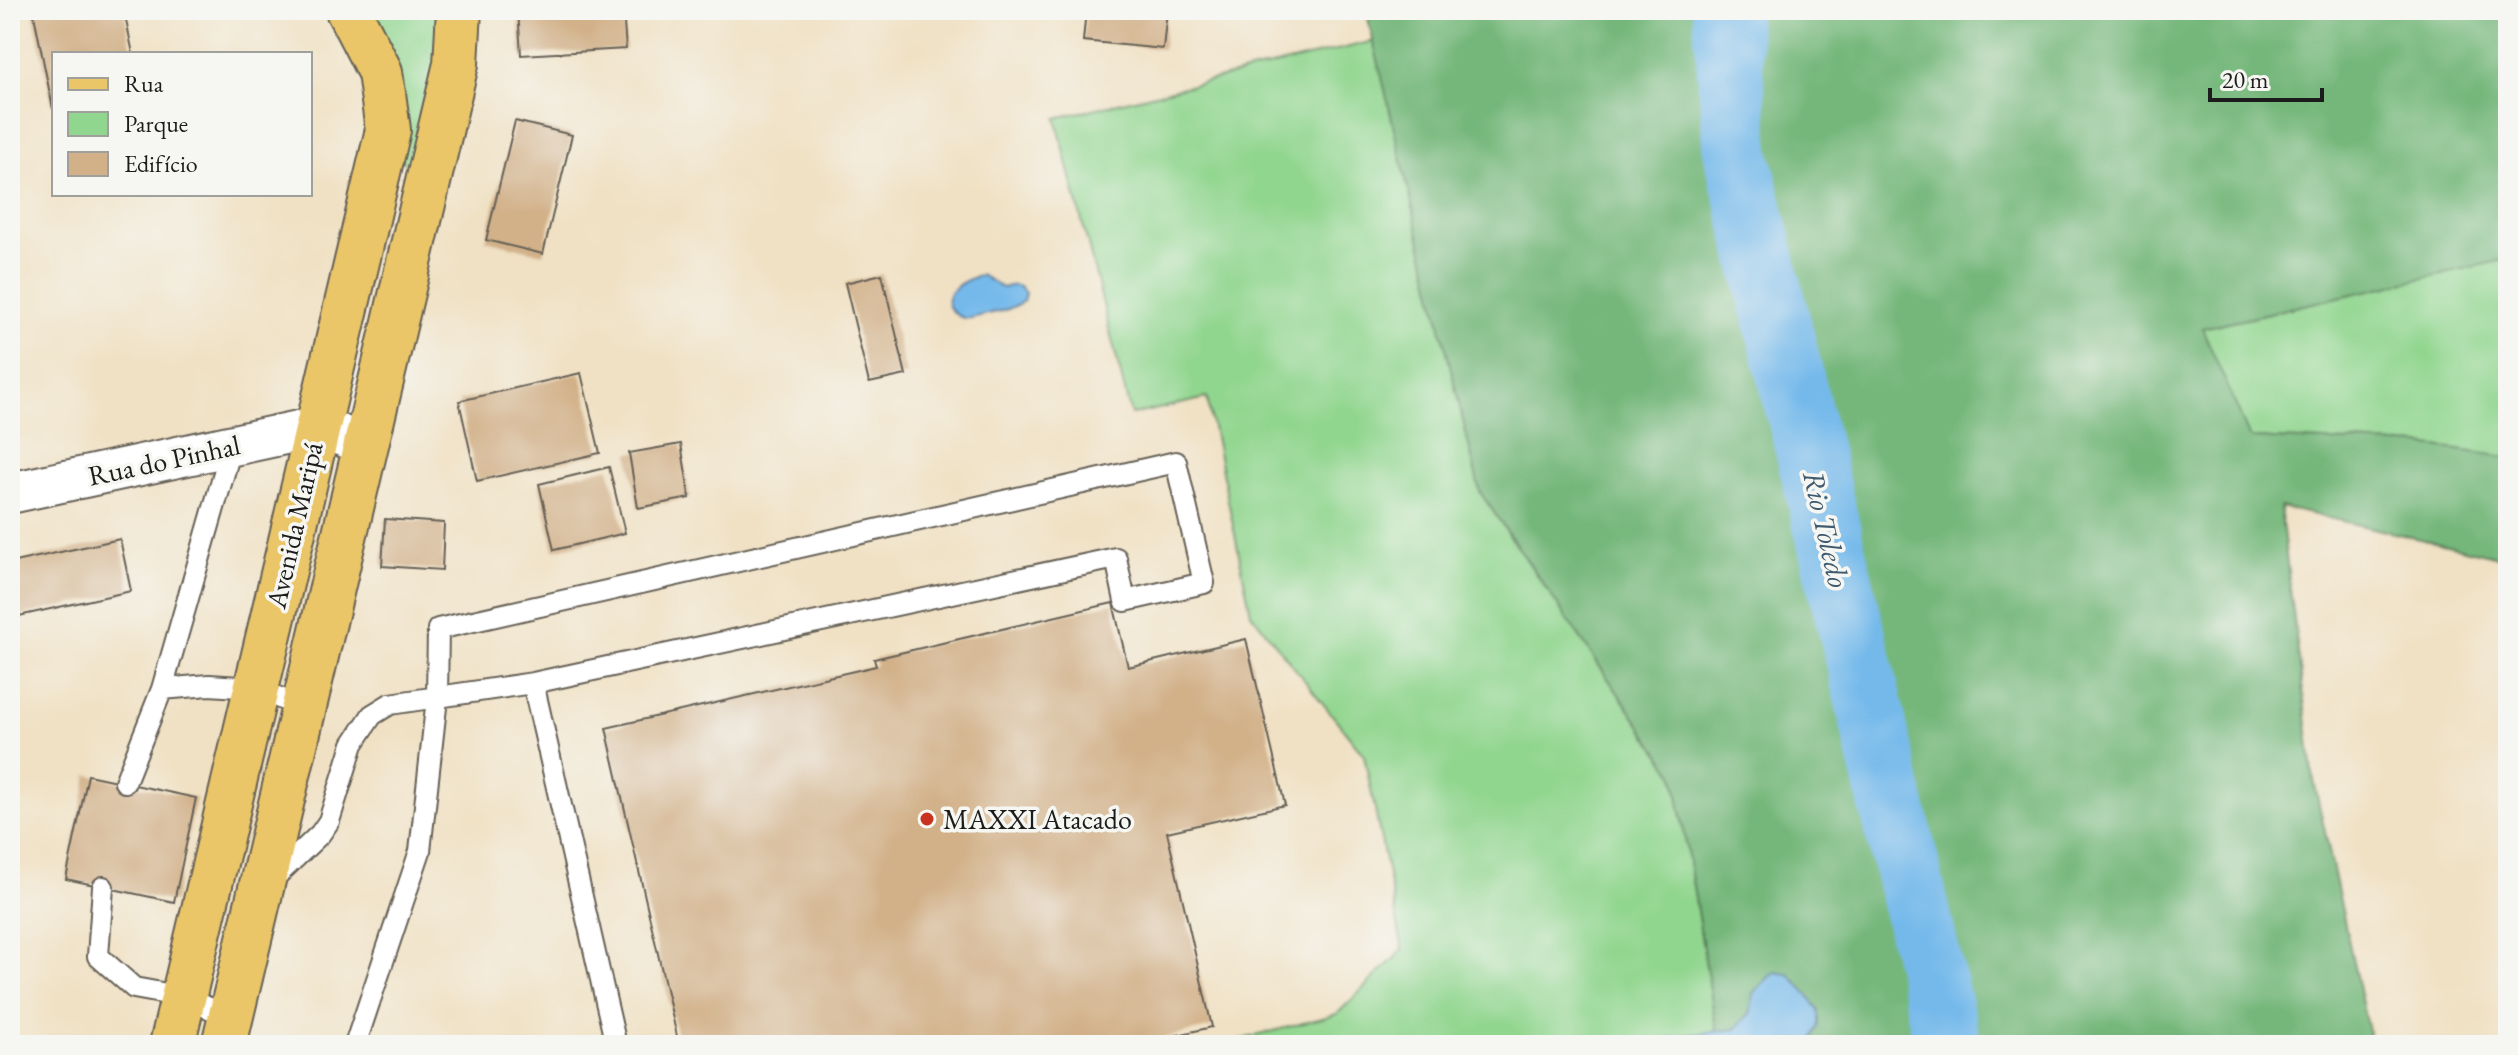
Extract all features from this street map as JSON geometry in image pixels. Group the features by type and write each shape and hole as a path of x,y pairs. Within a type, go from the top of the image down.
{"main road":[{"name":"Avenida Maripá","path":"172,1045 388,130 380,72 348,10"},
{"name":"Avenida Maripá","path":"227,1031 456,64 459,10"}],"street":[{"path":"317,427 365,444"},
{"name":"Rua do Pinhal","path":"10,493 317,427"}],"lane":[{"path":"125,782 162,689 232,445"},
{"path":"260,892 320,834 329,821 353,744 372,715 390,704 437,698 468,691 533,683 1116,558 1125,601 1204,583 1176,462 438,629 437,698 420,851 355,1045"},
{"path":"533,683 616,1045"},
{"path":"162,689 209,685 256,688 303,708"},
{"path":"103,887 98,956 134,988 183,997 227,1031"}],"green space":[{"path":"367,10 440,10 436,64 411,167 400,160"},
{"path":"1366,10 2508,10 2508,259 2202,328 2250,438 2421,445 2508,457 2508,559 2280,507 2314,781 2371,1045 1719,1045 1675,776 1480,492"},
{"path":"1374,41 1480,492 1675,776 1719,1045 1221,1045 1337,1014 1403,950 1364,755 1251,613 1207,398 1131,415 1056,118"},
{"path":"2508,258 2508,457 2421,445 2249,438 2201,328"}],"water":[{"path":"981,275 1002,288 1018,286 1025,293 1023,301 1007,309 972,318 963,318 953,312 948,305 950,293 961,283"},
{"path":"1774,972 1789,974 1819,1011 1819,1025 1810,1045 1640,1045 1679,1036 1736,1029 1751,1012 1753,993"}],"building":[{"path":"33,10 124,10 133,52 52,52 52,104"},
{"path":"518,10 623,10 626,49 521,55"},
{"path":"1086,10 1167,10 1163,49 1083,41"},
{"path":"515,121 572,135 543,254 486,240"},
{"path":"882,274 906,375 869,383 845,283"},
{"path":"581,373 600,453 477,481 459,401"},
{"path":"681,444 690,498 638,508 629,453"},
{"path":"609,467 625,533 554,550 539,484"},
{"path":"385,519 444,523 442,570 382,566"},
{"path":"120,539 131,591 10,618 10,563"},
{"name":"MAXXI Atacado","path":"1113,603 1128,667 1246,639 1285,805 1167,832 1212,1027 1135,1045 679,1045 606,728 876,666 874,659"},
{"path":"88,775 196,798 174,902 66,879"}],"waterway":[{"name":"Rio Toledo","path":"1725,10 1737,153 1948,1045"}],"place":[{"name":"MAXXI Atacado","path":"927,819"}]}
